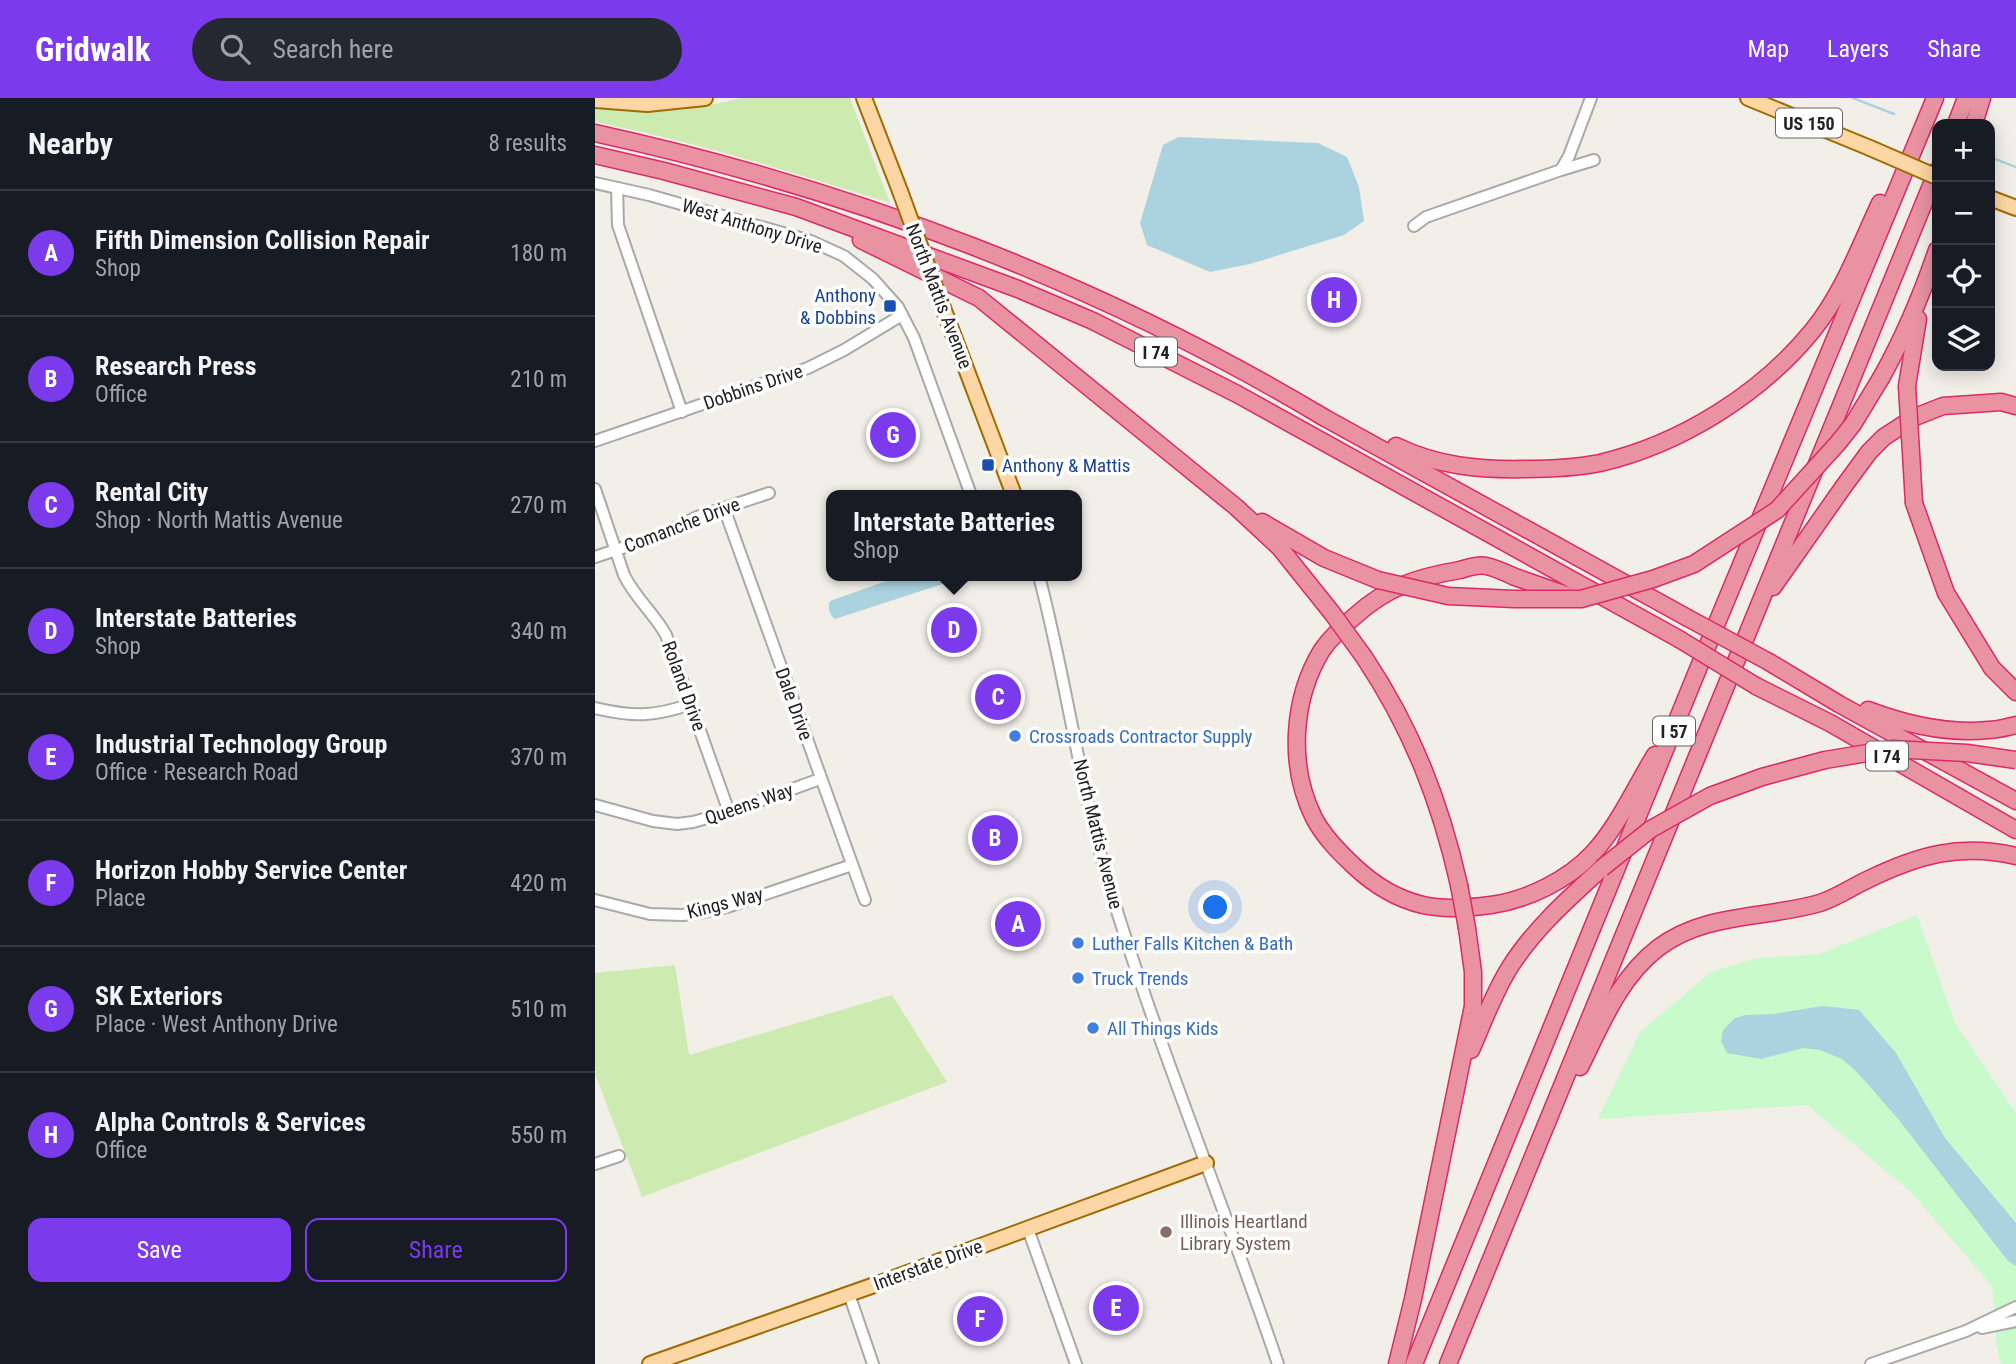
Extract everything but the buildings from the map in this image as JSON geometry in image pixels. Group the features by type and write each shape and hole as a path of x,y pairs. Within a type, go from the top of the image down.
{"highway":[{"path":"1273,387 1324,409 1411,453 1459,466 1508,470 1566,468 1622,457 1666,440 1724,408 1759,383 1813,330 1836,295 1935,98"},
{"name":"I 57","path":"1414,1364 1935,98"},
{"path":"1958,119 1966,98"},
{"path":"1976,119 1982,98"},
{"name":"I 74","path":"595,133 692,155 865,207 939,234 1108,304 1273,387 2016,801"},
{"name":"I 74","path":"595,155 796,207 1018,289 1130,339 1237,394 1679,639 1756,685 1831,723 2016,830"},
{"name":"I 57","path":"1448,1364 1932,182"},
{"path":"796,207 979,298 1236,507 1280,548 1332,612 1388,693 1412,740 1436,799 1459,884 1473,971 1473,1006 1413,1299 1397,1364"},
{"path":"1236,507 1324,558 1378,580 1448,596 1581,599 1653,579 1694,564 1777,510 1838,443 1853,424 1902,341 1932,264"},
{"path":"1921,295 1907,386 1914,503 1946,593 1992,668 2016,692"},
{"path":"1756,612 1844,486 1869,452 1884,437 1915,417 1943,406 2001,402 2016,406"},
{"path":"1657,627 1483,565 1424,576 1387,592 1364,607 1324,648 1310,673 1300,706 1296,746 1301,780 1314,817 1334,847 1361,873 1391,893 1422,905 1464,909 1506,903 1561,879 1593,853 1682,711"},
{"path":"1798,680 1870,712 1917,726 1988,731 2016,725"},
{"path":"1459,1074 1510,968 1530,941 1564,902 1651,829 1710,796 1762,777 1825,760 1892,749 1967,753 2016,760"},
{"path":"1525,1179 1617,996 1644,961 1671,940 1710,923 1823,902 1897,865 1929,855 1989,851 2016,856"}],"main road":[{"path":"595,100 662,103 705,98"},
{"name":"North Mattis Avenue","path":"864,98 1012,490"},
{"name":"US 150","path":"1748,98 1932,175"},
{"path":"1995,200 2016,208"},
{"name":"Interstate Drive","path":"650,1364 1206,1163"}],"street":[{"path":"1561,170 1591,98"},
{"path":"1414,226 1426,217 1594,160"},
{"name":"West Anthony Drive","path":"595,183 649,195 811,241 844,256 873,279 892,300 914,338 969,490"},
{"path":"617,188 620,233 683,412"},
{"name":"Dobbins Drive","path":"595,441 808,368 902,315"},
{"name":"Roland Drive","path":"595,489 631,589 652,613 666,635 729,812"},
{"name":"Comanche Drive","path":"595,557 661,535 697,517 769,493"},
{"name":"Dale Drive","path":"724,508 865,900"},
{"name":"North Mattis Avenue","path":"1040,581 1086,795 1109,885 1277,1364"},
{"path":"595,708 622,714 650,715 691,704"},
{"name":"Queens Way","path":"595,805 667,823 692,822 729,812 820,779"},
{"name":"Kings Way","path":"595,900 650,914 683,915 727,906 852,865"},
{"path":"595,1164 619,1156"},
{"path":"1028,1229 1076,1364"},
{"path":"849,1294 873,1364"},
{"path":"1871,1364 1966,1331 2016,1307"},
{"path":"1966,1331 2016,1321"}],"green space":[{"path":"741,98 850,98 890,203 744,158 595,122 595,106 668,109 704,106"},
{"path":"1917,915 1955,1023 2016,1113 2016,1364 2001,1364 1997,1349 1992,1286 1911,1192 1807,1105 1598,1119 1640,1032 1711,972 1757,958 1819,954"},
{"path":"675,965 689,1055 892,995 947,1082 642,1197 595,1074 595,973"}],"water":[{"path":"1179,137 1318,143 1347,157 1359,187 1364,221 1344,235 1250,264 1210,272 1147,245 1140,223 1163,145"},
{"path":"886,581 952,581 835,619 830,614 830,601"},
{"path":"1823,1006 1859,1010 1896,1053 1945,1138 2016,1223 2016,1266 2008,1261 1899,1120 1842,1059 1820,1050 1803,1048 1761,1059 1727,1053 1721,1041 1723,1030 1735,1018"}],"waterway":[{"path":"1853,98 1894,114"},
{"path":"1995,159 2016,167"}],"place":[{"name":"Alpha Controls & Services","path":"1334,300"},
{"name":"Anthony & Dobbins","path":"890,306"},
{"name":"SK Exteriors","path":"893,435"},
{"name":"Anthony & Mattis","path":"988,465"},
{"name":"Interstate Batteries","path":"954,630"},
{"name":"Rental City","path":"998,697"},
{"name":"Crossroads Contractor Supply","path":"1015,736"},
{"name":"Research Press","path":"995,838"},
{"name":"Fifth Dimension Collision Repair","path":"1018,924"},
{"name":"Luther Falls Kitchen & Bath","path":"1078,943"},
{"name":"Truck Trends","path":"1078,978"},
{"name":"All Things Kids","path":"1093,1028"},
{"name":"Illinois Heartland Library System","path":"1166,1232"},
{"name":"Industrial Technology Group","path":"1116,1308"},
{"name":"Horizon Hobby Service Center","path":"980,1319"}]}
